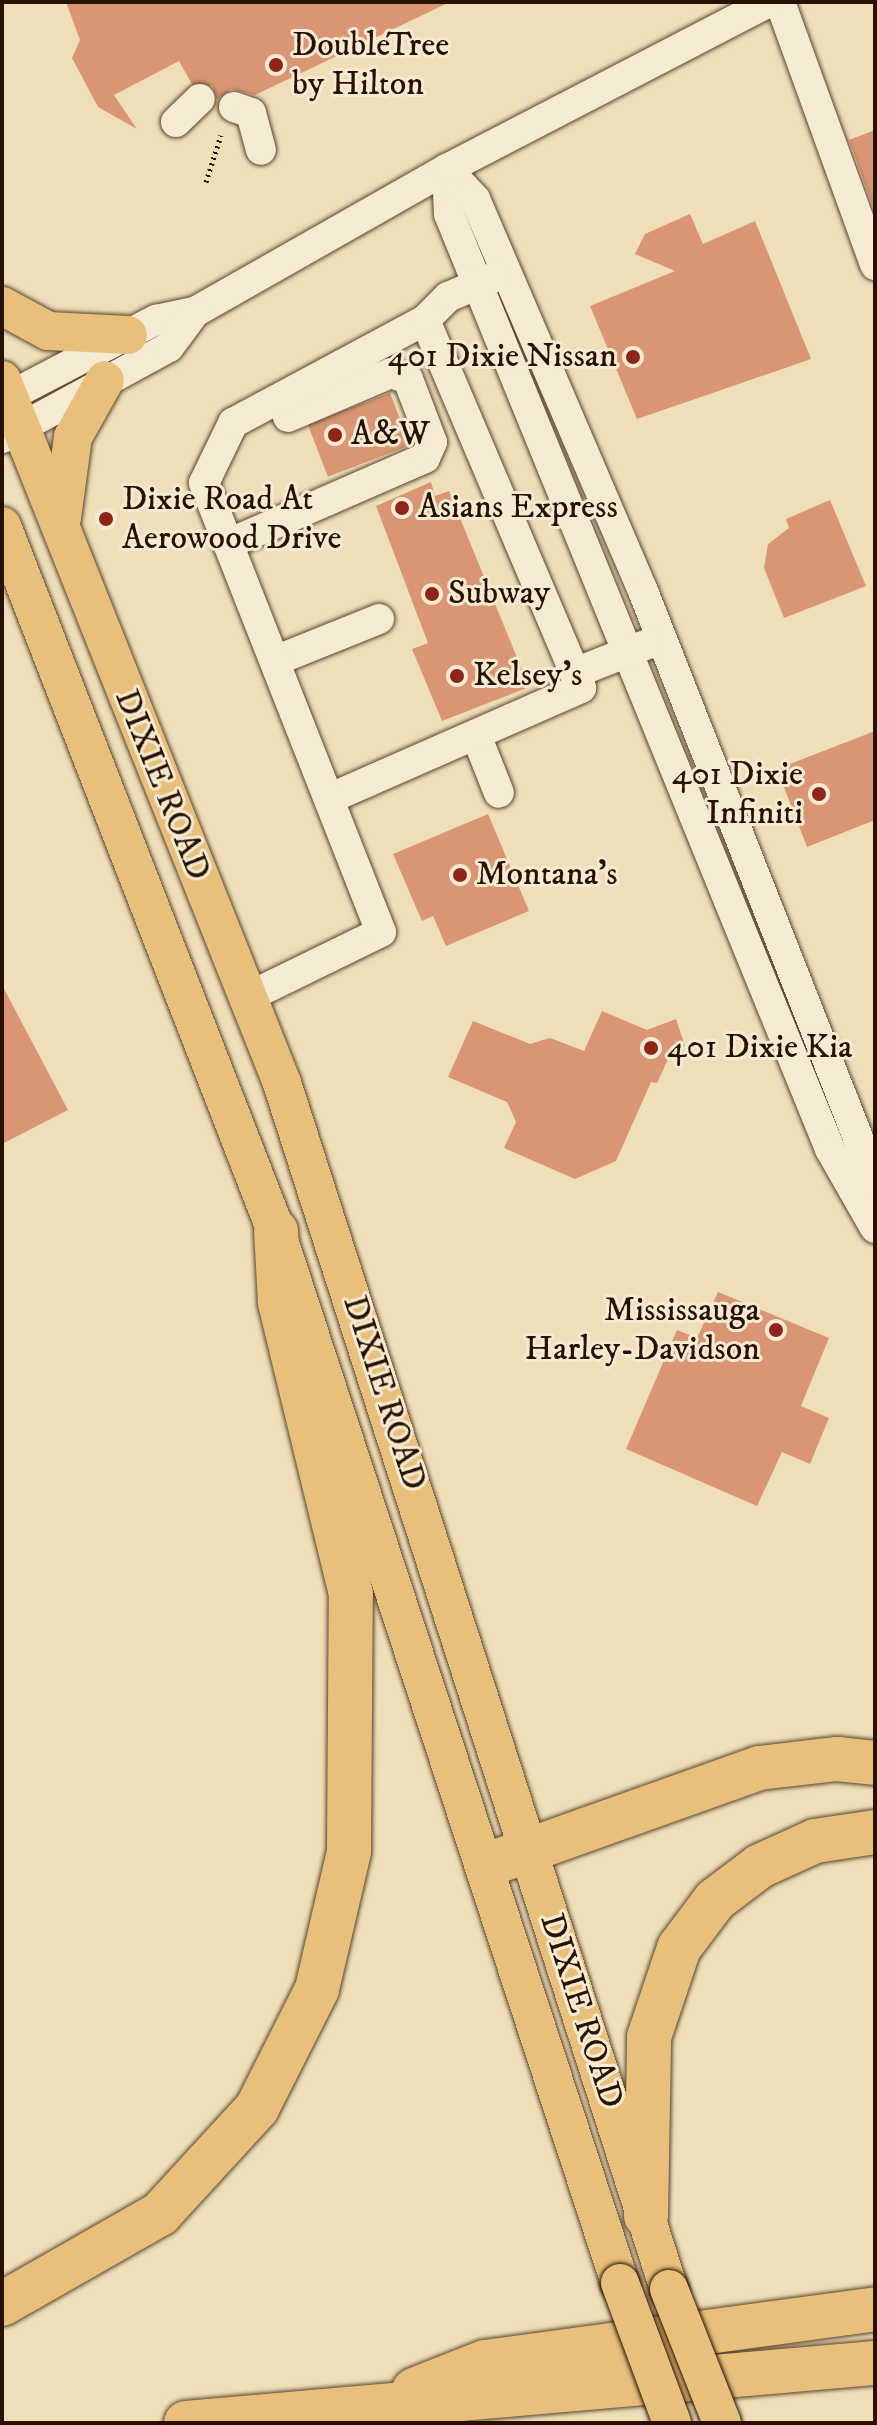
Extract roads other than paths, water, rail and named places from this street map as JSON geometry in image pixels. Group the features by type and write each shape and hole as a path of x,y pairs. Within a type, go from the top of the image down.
{"highway":[{"path":"2,2304 160,2214 257,2108 317,1989 349,1851 351,1608 280,1302 276,1231"},
{"path":"487,1865 759,1768 837,1759 875,1763"},
{"path":"646,2216 649,2037 679,1948 715,1900 760,1866 815,1841 875,1832"},
{"path":"370,2407 485,2362 875,2309"},
{"path":"186,2423 875,2363"}],"main road":[{"path":"2,306 48,331 128,335"},
{"path":"61,533 65,464 105,380"},
{"name":"DIXIE ROAD","path":"7,408 61,533 248,997 363,1324 669,2289 722,2423"},
{"name":"DIXIE ROAD","path":"2,526 276,1231 487,1865 620,2283 672,2423"}],"street":[{"path":"7,408 128,335 195,312 447,169 769,2"},
{"path":"780,2 875,265"},
{"path":"176,122 200,99"},
{"path":"234,107 251,113 261,150"},
{"path":"447,169 475,199 508,271 661,638 758,886 843,1144 875,1228"},
{"path":"447,169 449,214 729,895 843,1144 875,1181"},
{"path":"248,997 381,932 348,857 333,797 204,483 233,423 425,320 448,297 508,271"},
{"path":"7,408 105,380 169,347 195,312"},
{"path":"333,797 581,688 425,320"},
{"path":"228,544 425,458 432,442 408,379 391,373 288,417"},
{"path":"277,660 379,619"},
{"path":"575,673 661,638"},
{"path":"476,735 499,793"},
{"path":"729,895 758,886"}],"place":[{"name":"DoubleTree by Hilton","path":"276,65"},
{"name":"401 Dixie Nissan","path":"633,357"},
{"name":"A&W","path":"335,435"},
{"name":"Asians Express","path":"402,508"},
{"name":"Dixie Road At Aerowood Drive","path":"106,519"},
{"name":"Subway","path":"432,594"},
{"name":"Kelsey's","path":"457,676"},
{"name":"401 Dixie Infiniti","path":"819,794"},
{"name":"Montana's","path":"460,875"},
{"name":"401 Dixie Kia","path":"651,1048"},
{"name":"Mississauga Harley-Davidson","path":"776,1330"}]}
